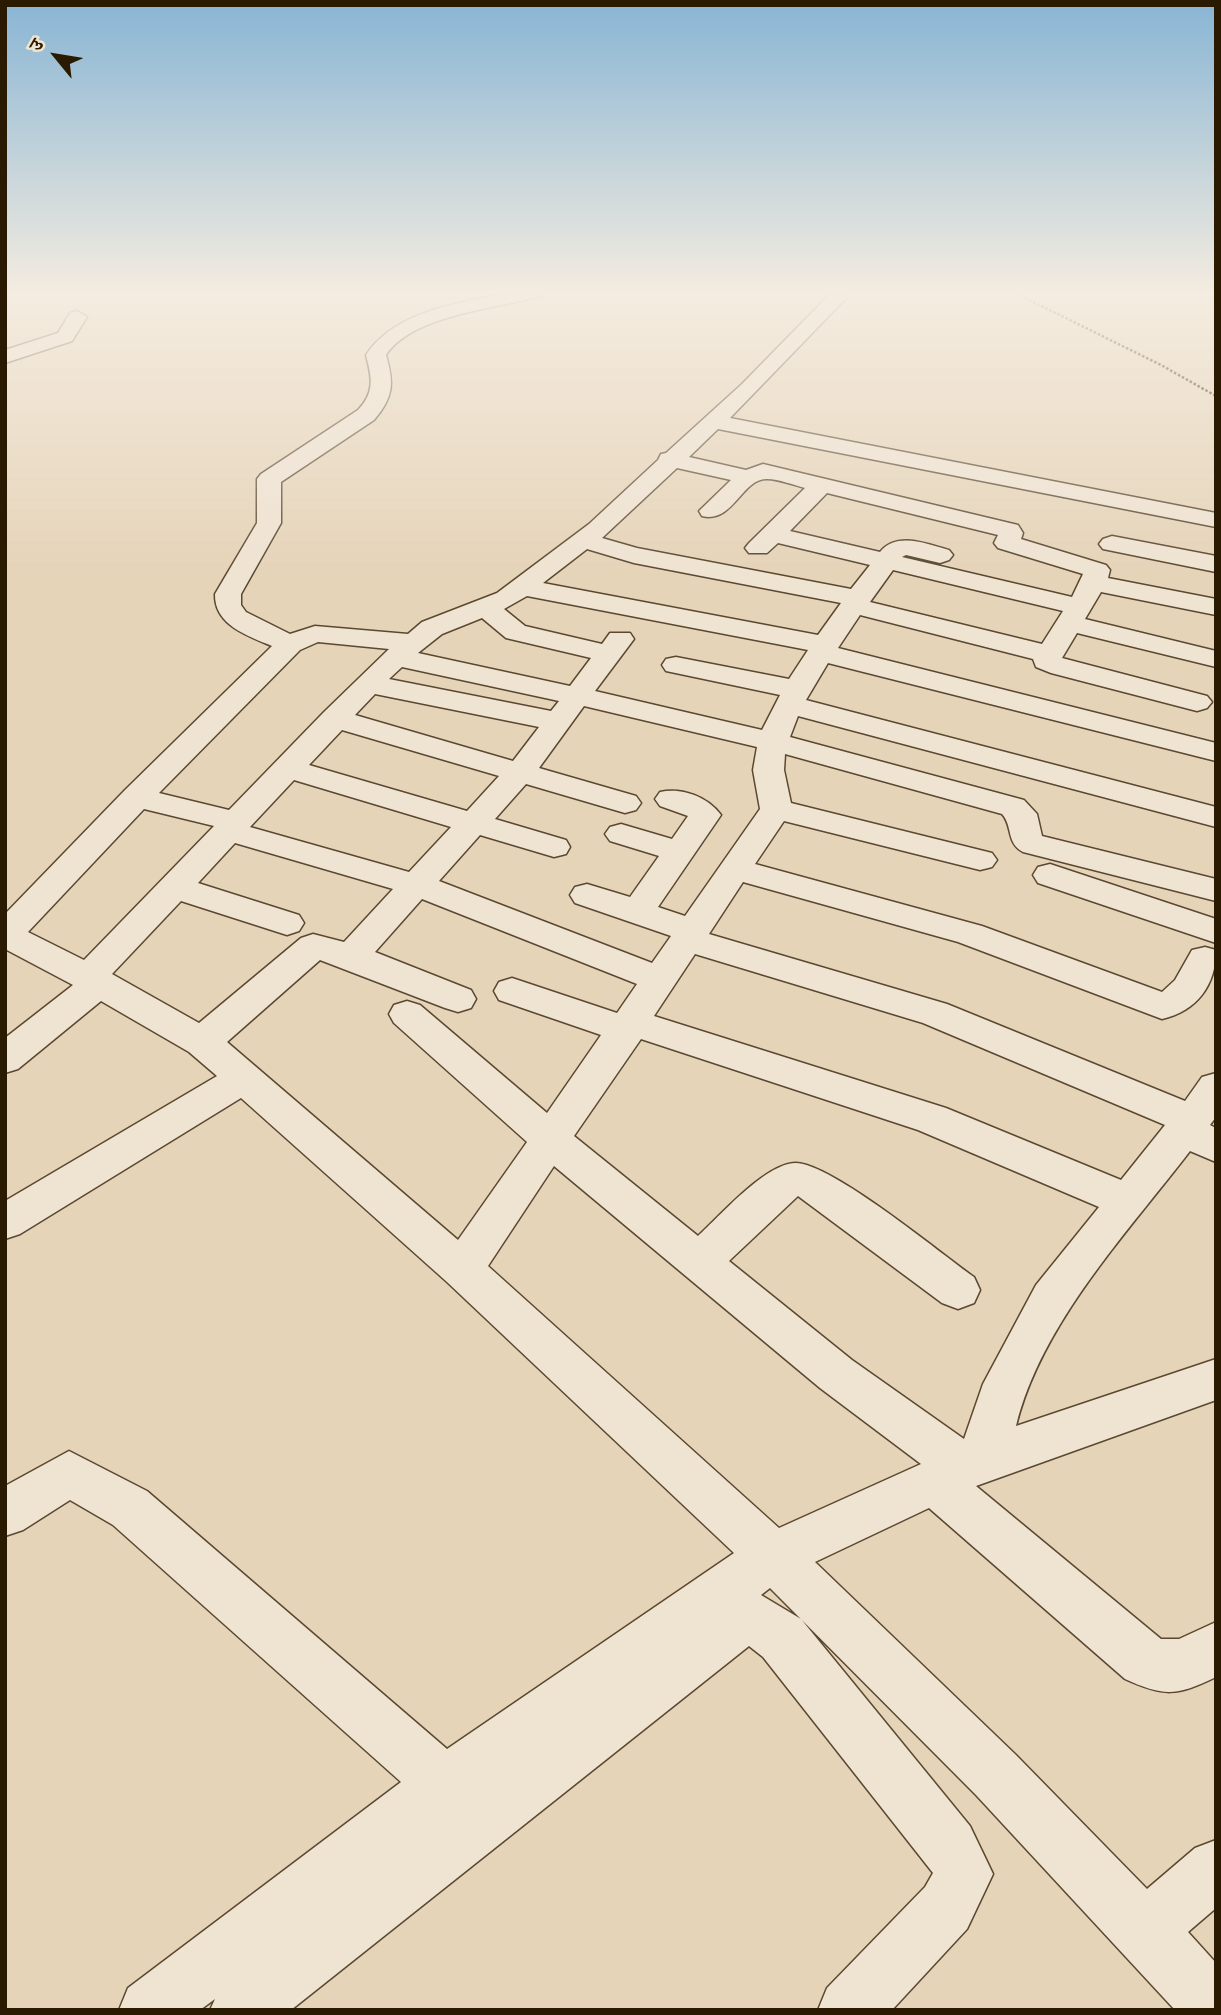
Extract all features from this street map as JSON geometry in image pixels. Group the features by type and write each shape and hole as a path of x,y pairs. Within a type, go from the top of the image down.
{"street":[{"path":"290,644 243,625 232,616 227,605 228,592 270,521 269,479 366,415 376,405 384,392 384,386"},
{"path":"5,1059 94,980 175,887 369,684 405,641 487,609 523,587 612,517 747,386"},
{"path":"704,428 1039,484 1216,520"},
{"path":"704,428 957,492"},
{"path":"669,459 748,477"},
{"path":"711,511 748,477 763,471 1009,530"},
{"path":"1039,484 1009,530 1011,533 1007,543 1093,575 1216,607"},
{"path":"822,485 765,542 887,560 1214,655 1184,744"},
{"path":"1134,503 1046,661 1052,665 1197,702"},
{"path":"583,540 634,555 698,565 857,602 1048,654"},
{"path":"1112,544 1216,564"},
{"path":"462,1269 552,1141 776,809 768,766 774,739 794,697 825,649 899,547 940,555"},
{"path":"523,587 825,649 1216,752"},
{"path":"351,956 521,771 614,647 516,632 487,609"},
{"path":"1216,890 1035,845 1027,841 1021,814 1013,807 920,780 774,739 578,695 405,641 315,634 290,644 136,797 7,936 94,980 202,1042 462,1269 773,1556 996,1775 1145,1930 1216,2009"},
{"path":"676,665 794,697 942,745 1216,817"},
{"path":"369,684 559,722"},
{"path":"334,718 521,771 685,846 970,934 1162,1006 1172,1005 1180,999 1210,945 1051,875"},
{"path":"920,780 942,745"},
{"path":"287,768 554,847"},
{"path":"136,797 417,885 661,980"},
{"path":"637,912 705,815 704,810 671,799"},
{"path":"776,809 980,860"},
{"path":"175,887 287,923"},
{"path":"587,895 842,988 934,1013 1202,1121 1127,1201 1052,1298 960,1469"},
{"path":"202,1042 304,951 313,946 351,956 458,999"},
{"path":"512,991 920,1115 1127,1201"},
{"path":"407,1014 552,1141 701,1260 836,1374 960,1469 1144,1660 1161,1670 1179,1666 1216,1648"},
{"path":"5,1222 245,1077"},
{"path":"701,1260 780,1186 794,1179 810,1182 958,1290"},
{"path":"150,2010 445,1784 773,1556 960,1469 1213,1384"},
{"path":"5,1513 69,1474 130,1508 445,1784"},
{"path":"241,2010 729,1628 754,1618 782,1637 950,1846 964,1874 946,1908 849,2010"},
{"path":"1145,1930 1216,1870"}],"path":[{"path":"1198,386 1216,396"}]}
